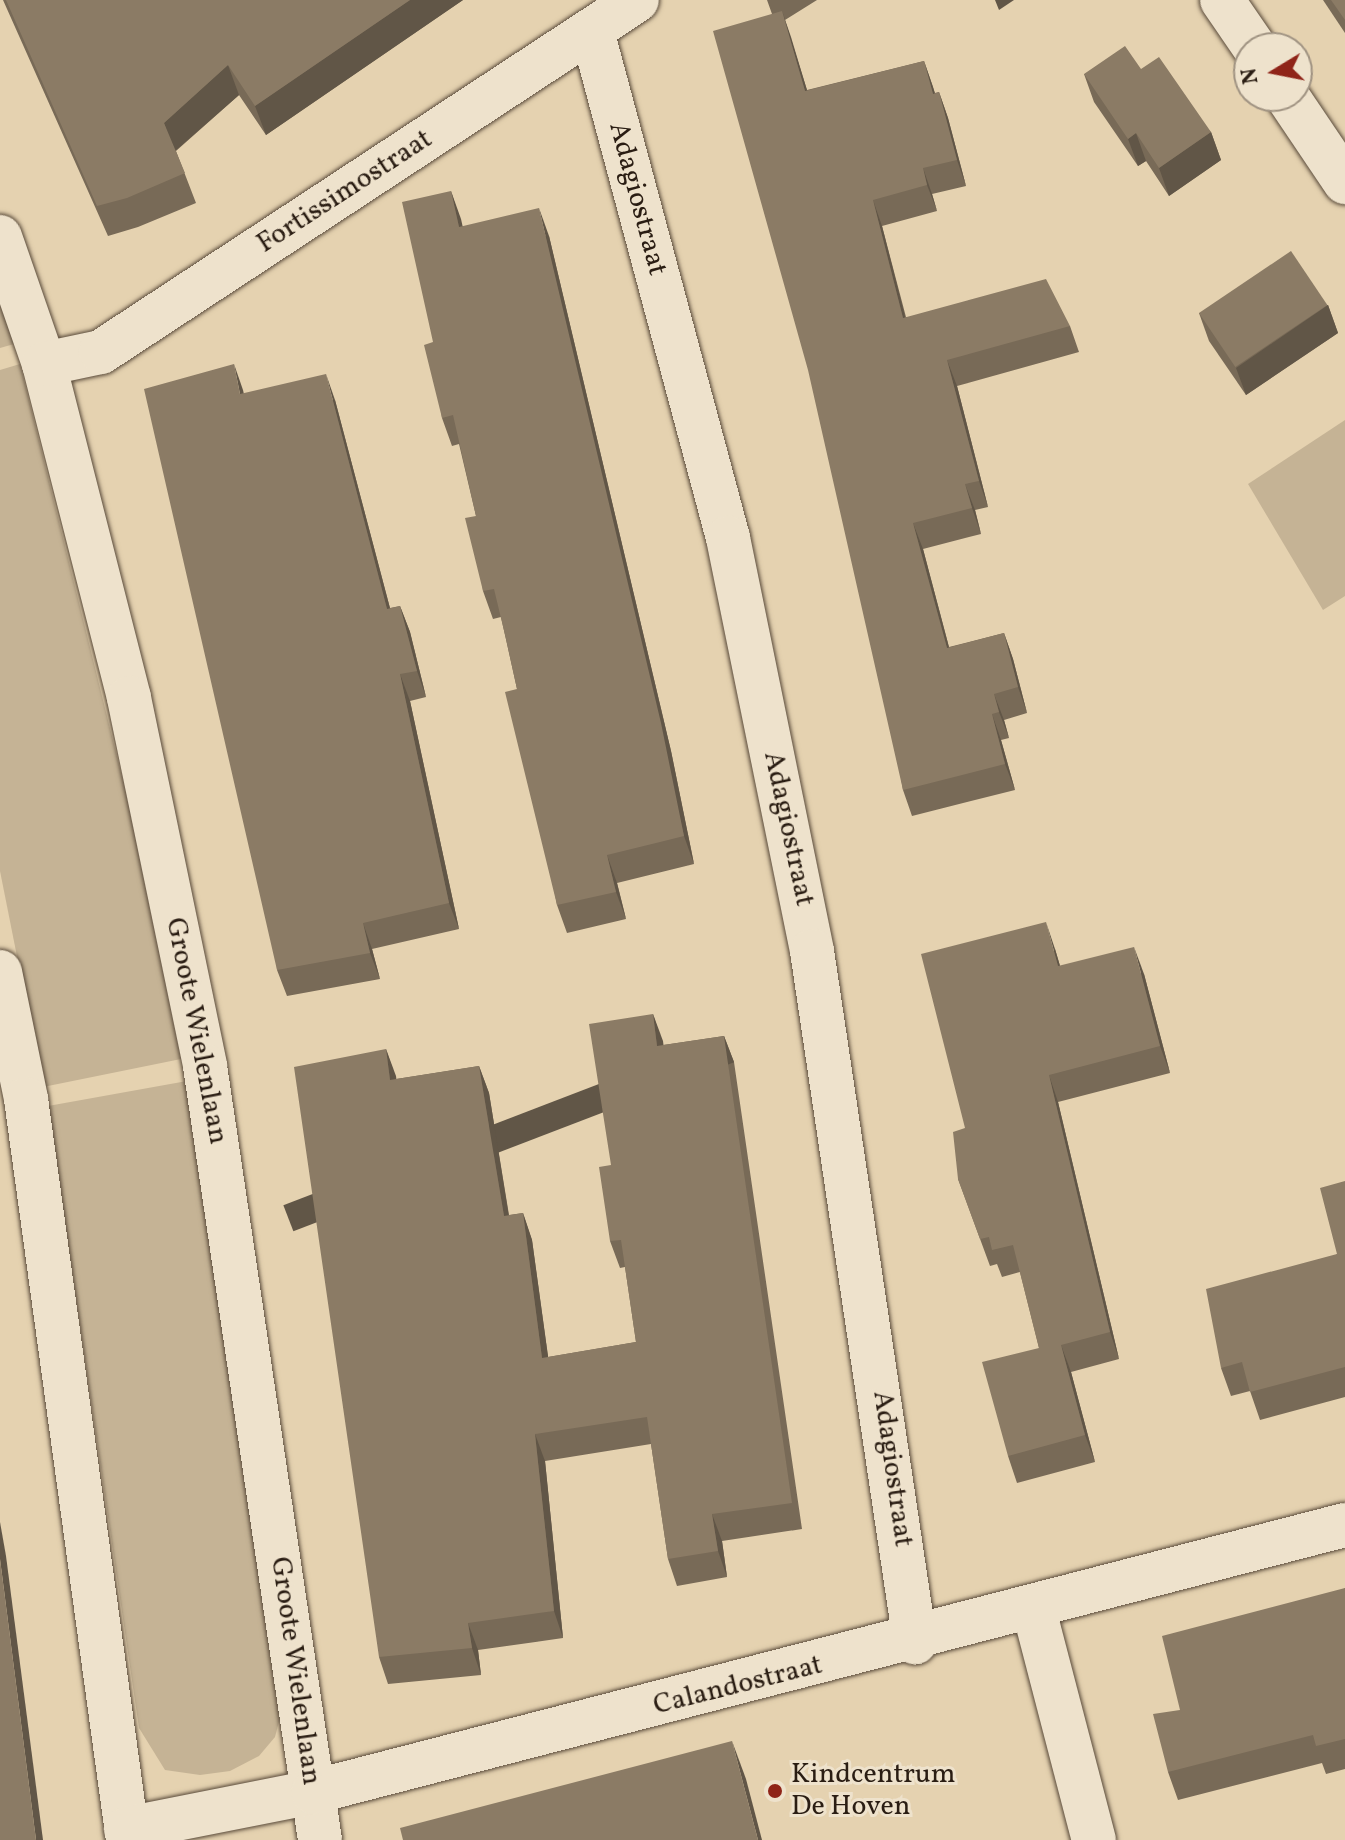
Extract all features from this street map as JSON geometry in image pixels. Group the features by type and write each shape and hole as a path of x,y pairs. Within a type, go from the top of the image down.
{"street":[{"name":"Fortissimostraat","path":"44,364 101,352 637,0"},
{"path":"1222,0 1244,32"},
{"name":"Adagiostraat","path":"592,31 728,538 807,925 915,1642"},
{"path":"1298,112 1345,182"},
{"name":"Groote Wielenlaan","path":"0,237 44,364 129,698 205,1066 320,1840"},
{"path":"0,972 26,1099 127,1834"},
{"name":"Calandostraat","path":"127,1834 313,1792 915,1642 1345,1525"},
{"path":"1034,1610 1094,1840"}],"shaded area":[{"path":"0,304 14,344 0,348"},
{"path":"20,364 126,793 181,1059 43,1087 0,871 0,370"},
{"path":"1345,420 1345,596 1323,610 1248,484"},
{"path":"187,1081 282,1710 275,1737 259,1756 230,1771 200,1775 165,1770 139,1728 48,1106"}],"building":[{"path":"6,0 410,0 255,106 228,65 164,123 185,173 127,198 97,206"},
{"path":"1331,0 1345,0 1345,20"},
{"path":"782,11 805,91 924,61 933,94 939,92 957,160 923,168 927,185 873,200 903,318 1046,279 1070,326 947,360 979,481 965,484 972,508 913,523 947,648 1004,633 1018,687 994,694 999,712 992,714 1005,764 903,790 808,370 713,31"},
{"path":"1125,46 1141,69 1159,57 1211,132 1159,168 1136,133 1128,139 1084,74"},
{"path":"451,191 459,227 539,208 661,723 684,836 607,855 616,892 557,905 505,692 517,689 506,639 494,589 483,591 465,518 476,516 453,415 442,418 424,345 433,342 402,202"},
{"path":"1291,251 1327,305 1235,367 1199,313"},
{"path":"234,364 240,394 326,374 387,609 400,606 417,671 400,674 449,903 363,923 370,953 277,970 144,389"},
{"path":"1046,922 1058,966 1134,947 1160,1046 1049,1075 1110,1332 1061,1345 1085,1435 1008,1456 982,1362 1039,1348 1013,1245 992,1250 989,1237 980,1239 958,1179 953,1132 965,1128 921,954"},
{"path":"653,1014 657,1046 724,1036 792,1503 712,1514 718,1551 668,1559 647,1417 535,1434 554,1611 468,1623 472,1648 379,1657 294,1067 386,1049 390,1080 479,1066 504,1216 523,1213 542,1358 636,1342 621,1240 610,1241 599,1167 611,1165 589,1024"},
{"path":"1345,1181 1345,1367 1250,1392 1242,1362 1221,1368 1206,1289 1337,1254 1320,1188"},
{"path":"0,1559 36,1840 0,1840"},
{"path":"1345,1588 1345,1739 1316,1746 1313,1735 1168,1772 1153,1714 1180,1710 1162,1636"},
{"path":"732,1741 758,1840 403,1840 400,1828"}],"place":[{"name":"Kindcentrum De Hoven","path":"775,1791"}]}
